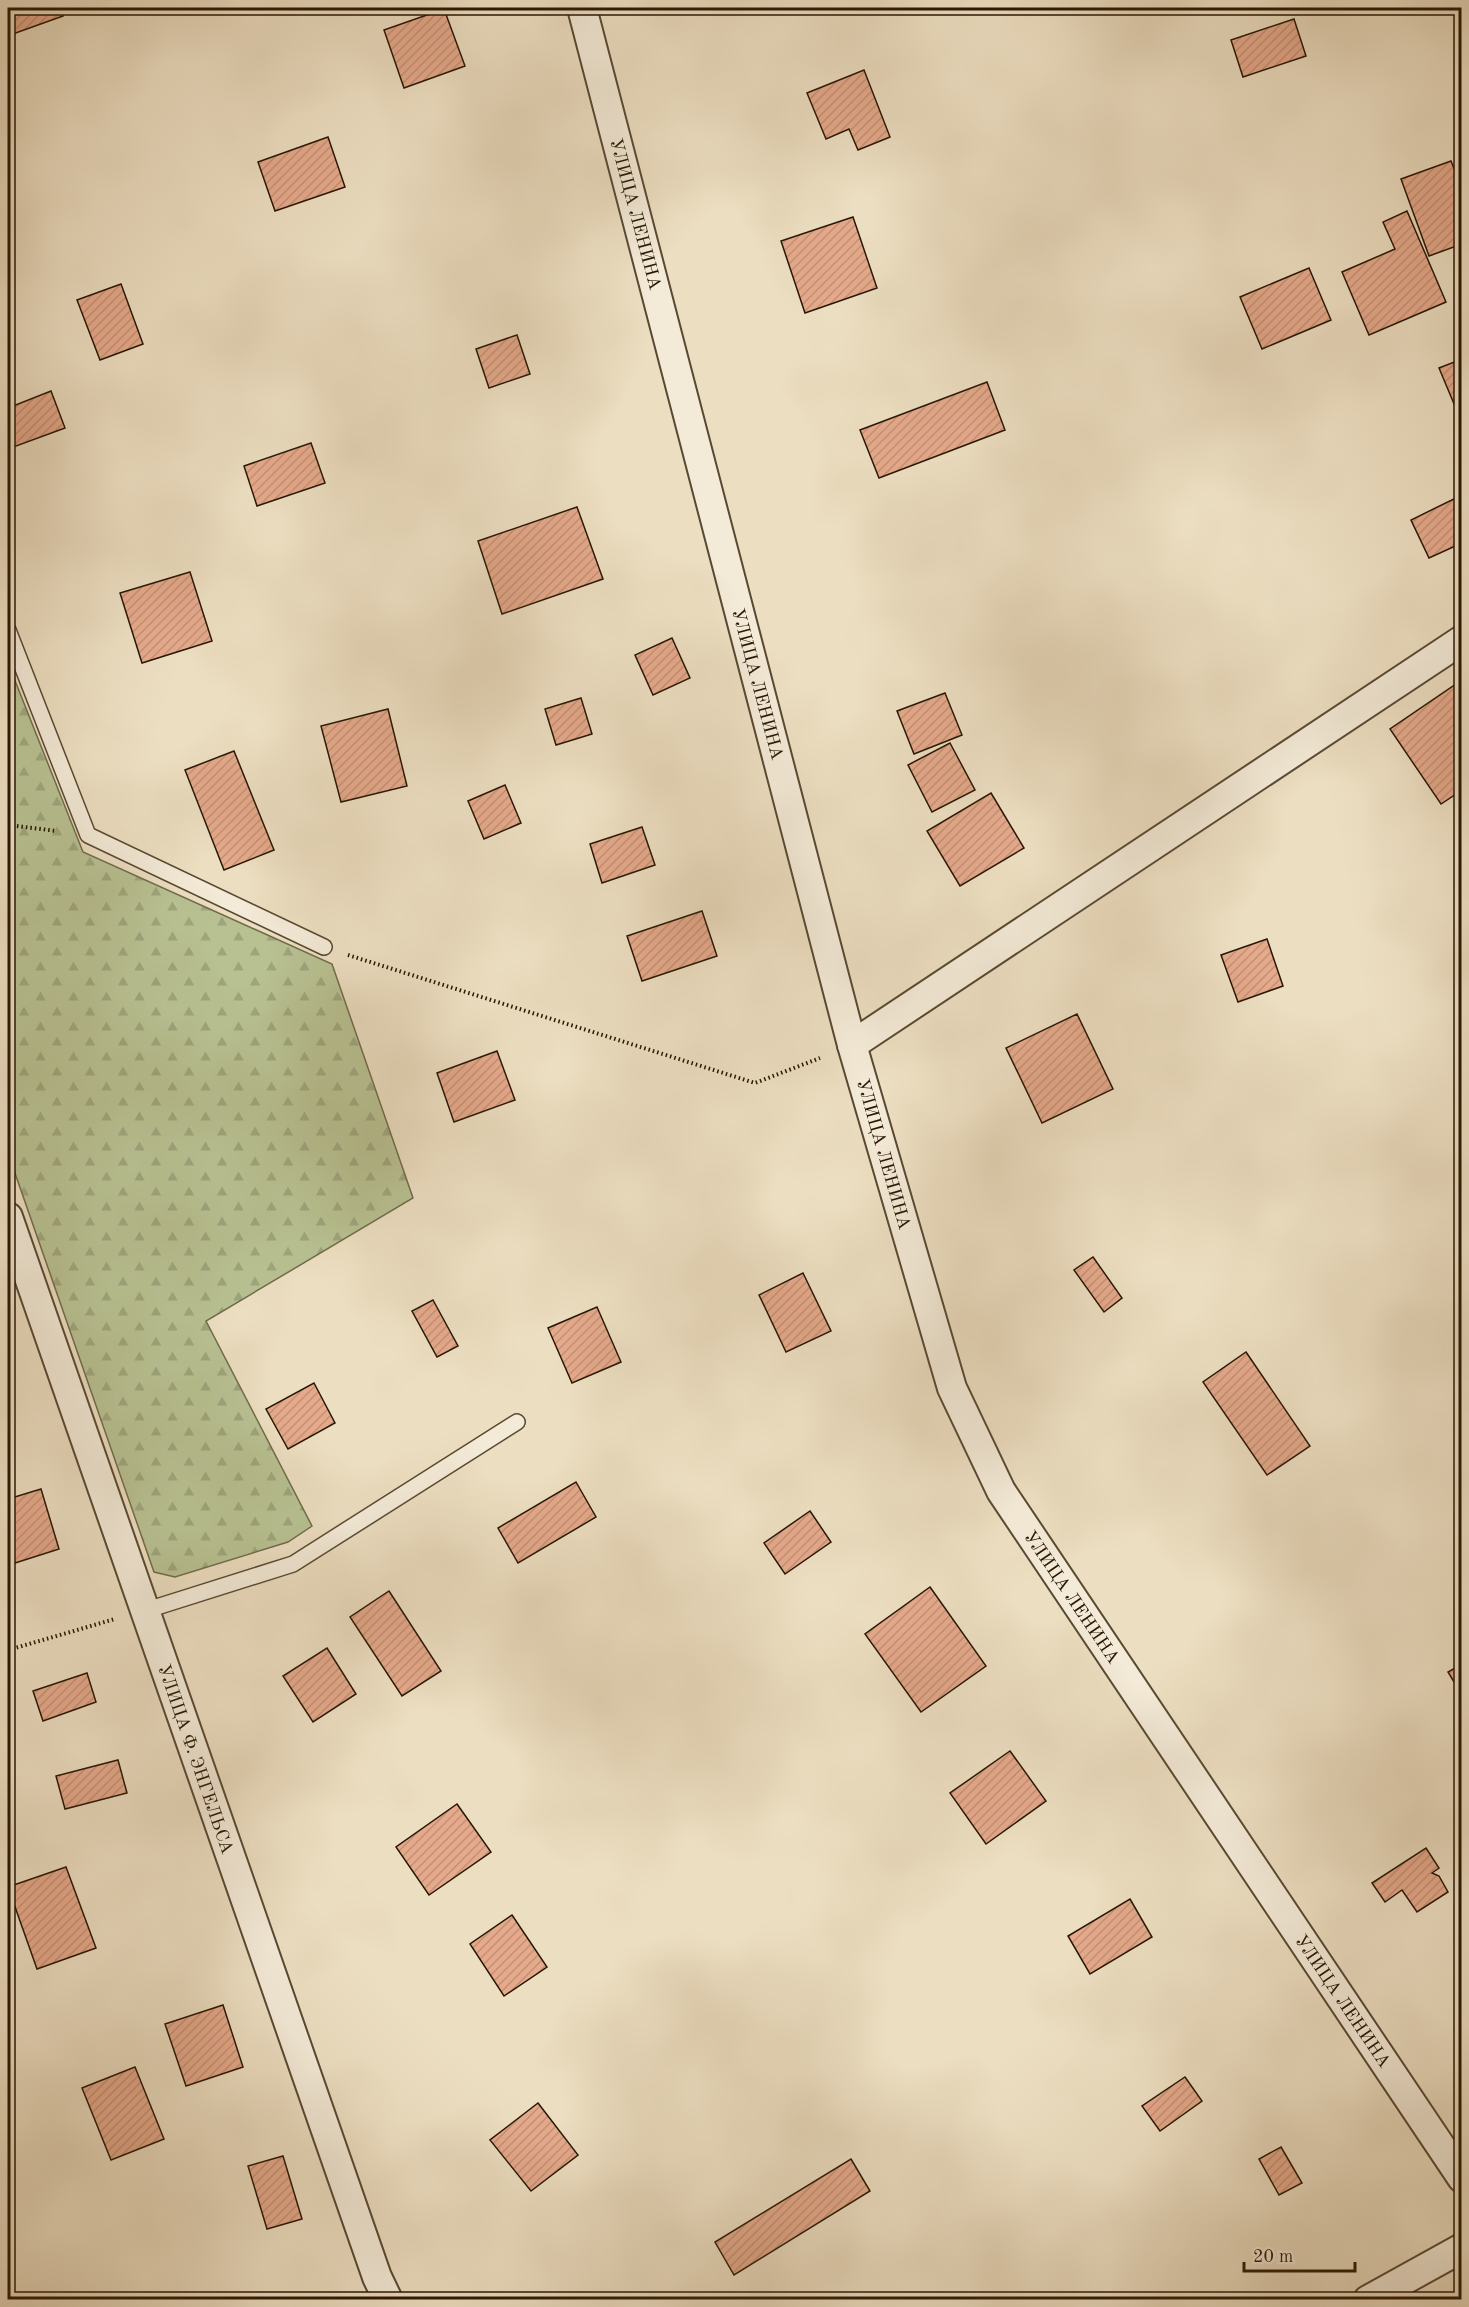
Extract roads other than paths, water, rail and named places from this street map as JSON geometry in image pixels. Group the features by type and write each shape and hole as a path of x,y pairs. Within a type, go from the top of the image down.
{"street":[{"name":"УЛИЦА ЛЕНИНА","path":"582,8 852,1046 952,1388 1000,1491 1461,2178"},
{"path":"852,1046 1461,640"},
{"name":"УЛИЦА Ф. ЭНГЕЛЬСА","path":"8,1217 373,2266 388,2300"},
{"path":"1368,2300 1461,2248"}],"lane":[{"path":"8,630 88,836 324,947"},
{"path":"144,1611 293,1564 517,1422"}]}
